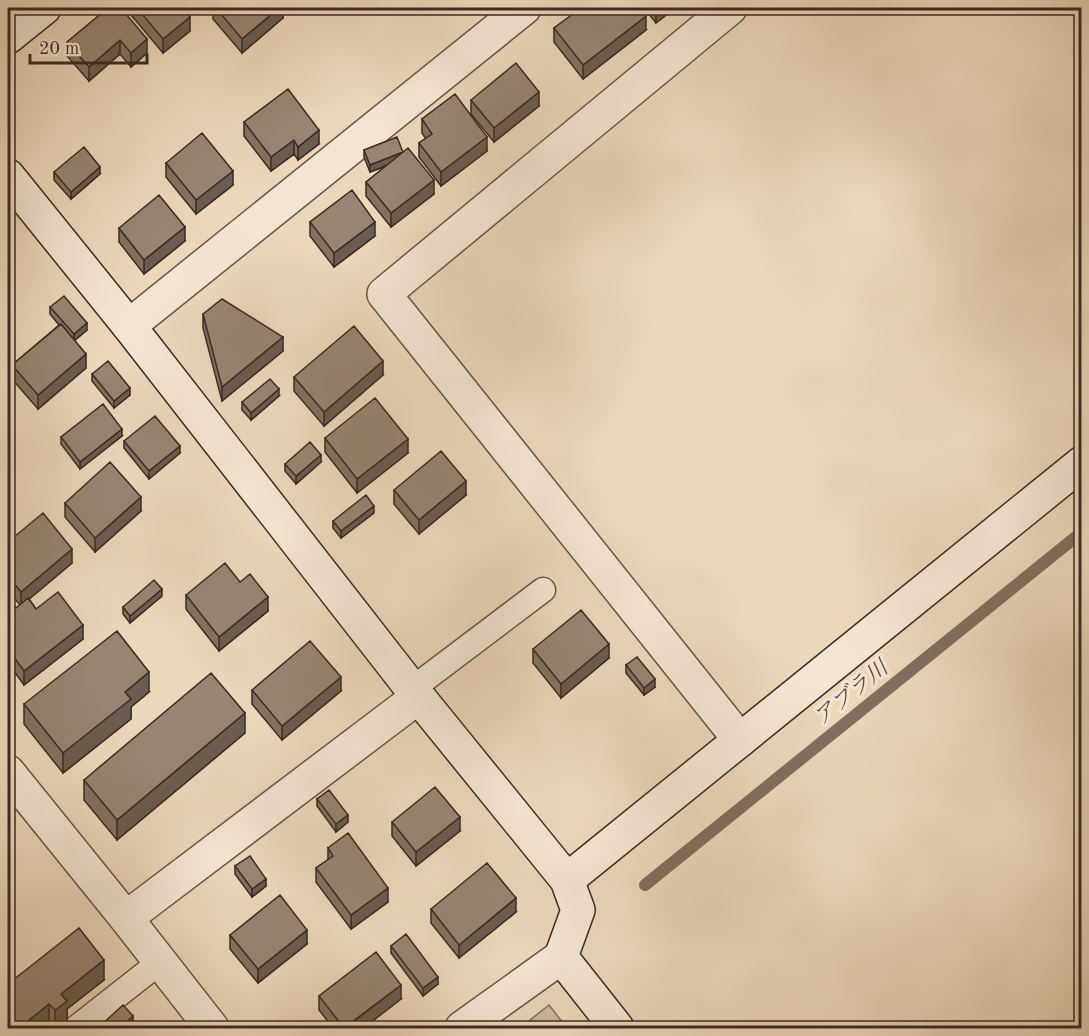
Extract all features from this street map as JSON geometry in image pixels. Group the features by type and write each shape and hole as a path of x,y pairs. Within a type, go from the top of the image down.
{"street":[{"path":"8,37 44,8"},
{"path":"129,326 524,8"},
{"path":"730,8 384,294 740,740"},
{"path":"8,176 129,326 415,693 567,880 578,910 561,957 462,1029"},
{"path":"567,880 1082,464"},
{"path":"126,918 415,693"},
{"path":"10,779 126,918 212,1029"},
{"path":"561,957 617,1029"}],"lane":[{"path":"415,693 543,590"},
{"path":"76,1029 160,962"}],"shaded area":[{"path":"549,1005 567,1028 520,1028"}],"building":[{"path":"108,8 121,8 147,39 131,53 120,40 89,67 67,42"},
{"path":"137,8 183,8 190,17 163,39"},
{"path":"216,8 279,8 242,39"},
{"path":"581,8 640,8 646,16 583,65 554,28"},
{"path":"649,8 666,8 656,16"},
{"path":"516,63 539,92 494,128 471,100"},
{"path":"288,89 319,130 298,147 294,140 271,157 244,122"},
{"path":"455,94 487,137 441,172 419,143 432,134 422,119"},
{"path":"202,133 233,171 196,200 166,163"},
{"path":"397,137 403,152 370,165 364,150"},
{"path":"84,147 100,167 71,192 54,172"},
{"path":"408,148 434,180 391,213 366,182"},
{"path":"352,190 375,222 334,253 310,222"},
{"path":"159,195 185,227 144,260 119,228"},
{"path":"64,296 87,323 74,334 50,307"},
{"path":"222,299 283,337 222,387 203,314"},
{"path":"61,324 86,354 38,395 12,365"},
{"path":"354,326 383,361 324,412 294,377"},
{"path":"108,361 130,388 114,401 92,374"},
{"path":"270,379 279,389 251,413 242,402"},
{"path":"375,398 408,439 357,479 325,438"},
{"path":"103,404 122,429 80,462 61,437"},
{"path":"155,416 180,446 149,471 124,441"},
{"path":"310,442 321,455 296,476 285,464"},
{"path":"441,451 466,481 419,520 394,490"},
{"path":"110,462 141,497 95,538 65,503"},
{"path":"366,495 374,506 341,531 333,521"},
{"path":"43,513 72,549 21,592 8,576 8,542"},
{"path":"225,563 240,582 250,574 268,597 219,637 186,595"},
{"path":"154,580 162,589 130,616 123,607"},
{"path":"58,592 83,625 24,671 8,649 8,596 16,608 28,598 36,609"},
{"path":"581,610 609,644 561,684 533,649"},
{"path":"117,631 149,672 125,692 131,699 63,753 24,704"},
{"path":"310,641 341,677 282,726 252,690"},
{"path":"637,657 655,679 644,688 626,665"},
{"path":"211,673 245,713 117,820 84,780"},
{"path":"435,787 460,817 416,852 392,822"},
{"path":"329,790 348,815 336,824 317,799"},
{"path":"348,833 388,888 351,915 316,868 333,856 328,848"},
{"path":"250,856 266,879 252,889 235,866"},
{"path":"487,863 516,898 459,945 431,909"},
{"path":"280,895 307,930 258,969 230,935"},
{"path":"79,928 104,960 61,994 67,1001 55,1010 49,1004 18,1029 8,1029 8,984"},
{"path":"406,934 438,977 423,988 391,946"},
{"path":"376,952 401,985 344,1028 319,996"},
{"path":"123,1005 133,1016 119,1029 97,1029"}],"waterway":[{"name":"アブラ川","path":"645,885 1082,532"}]}
